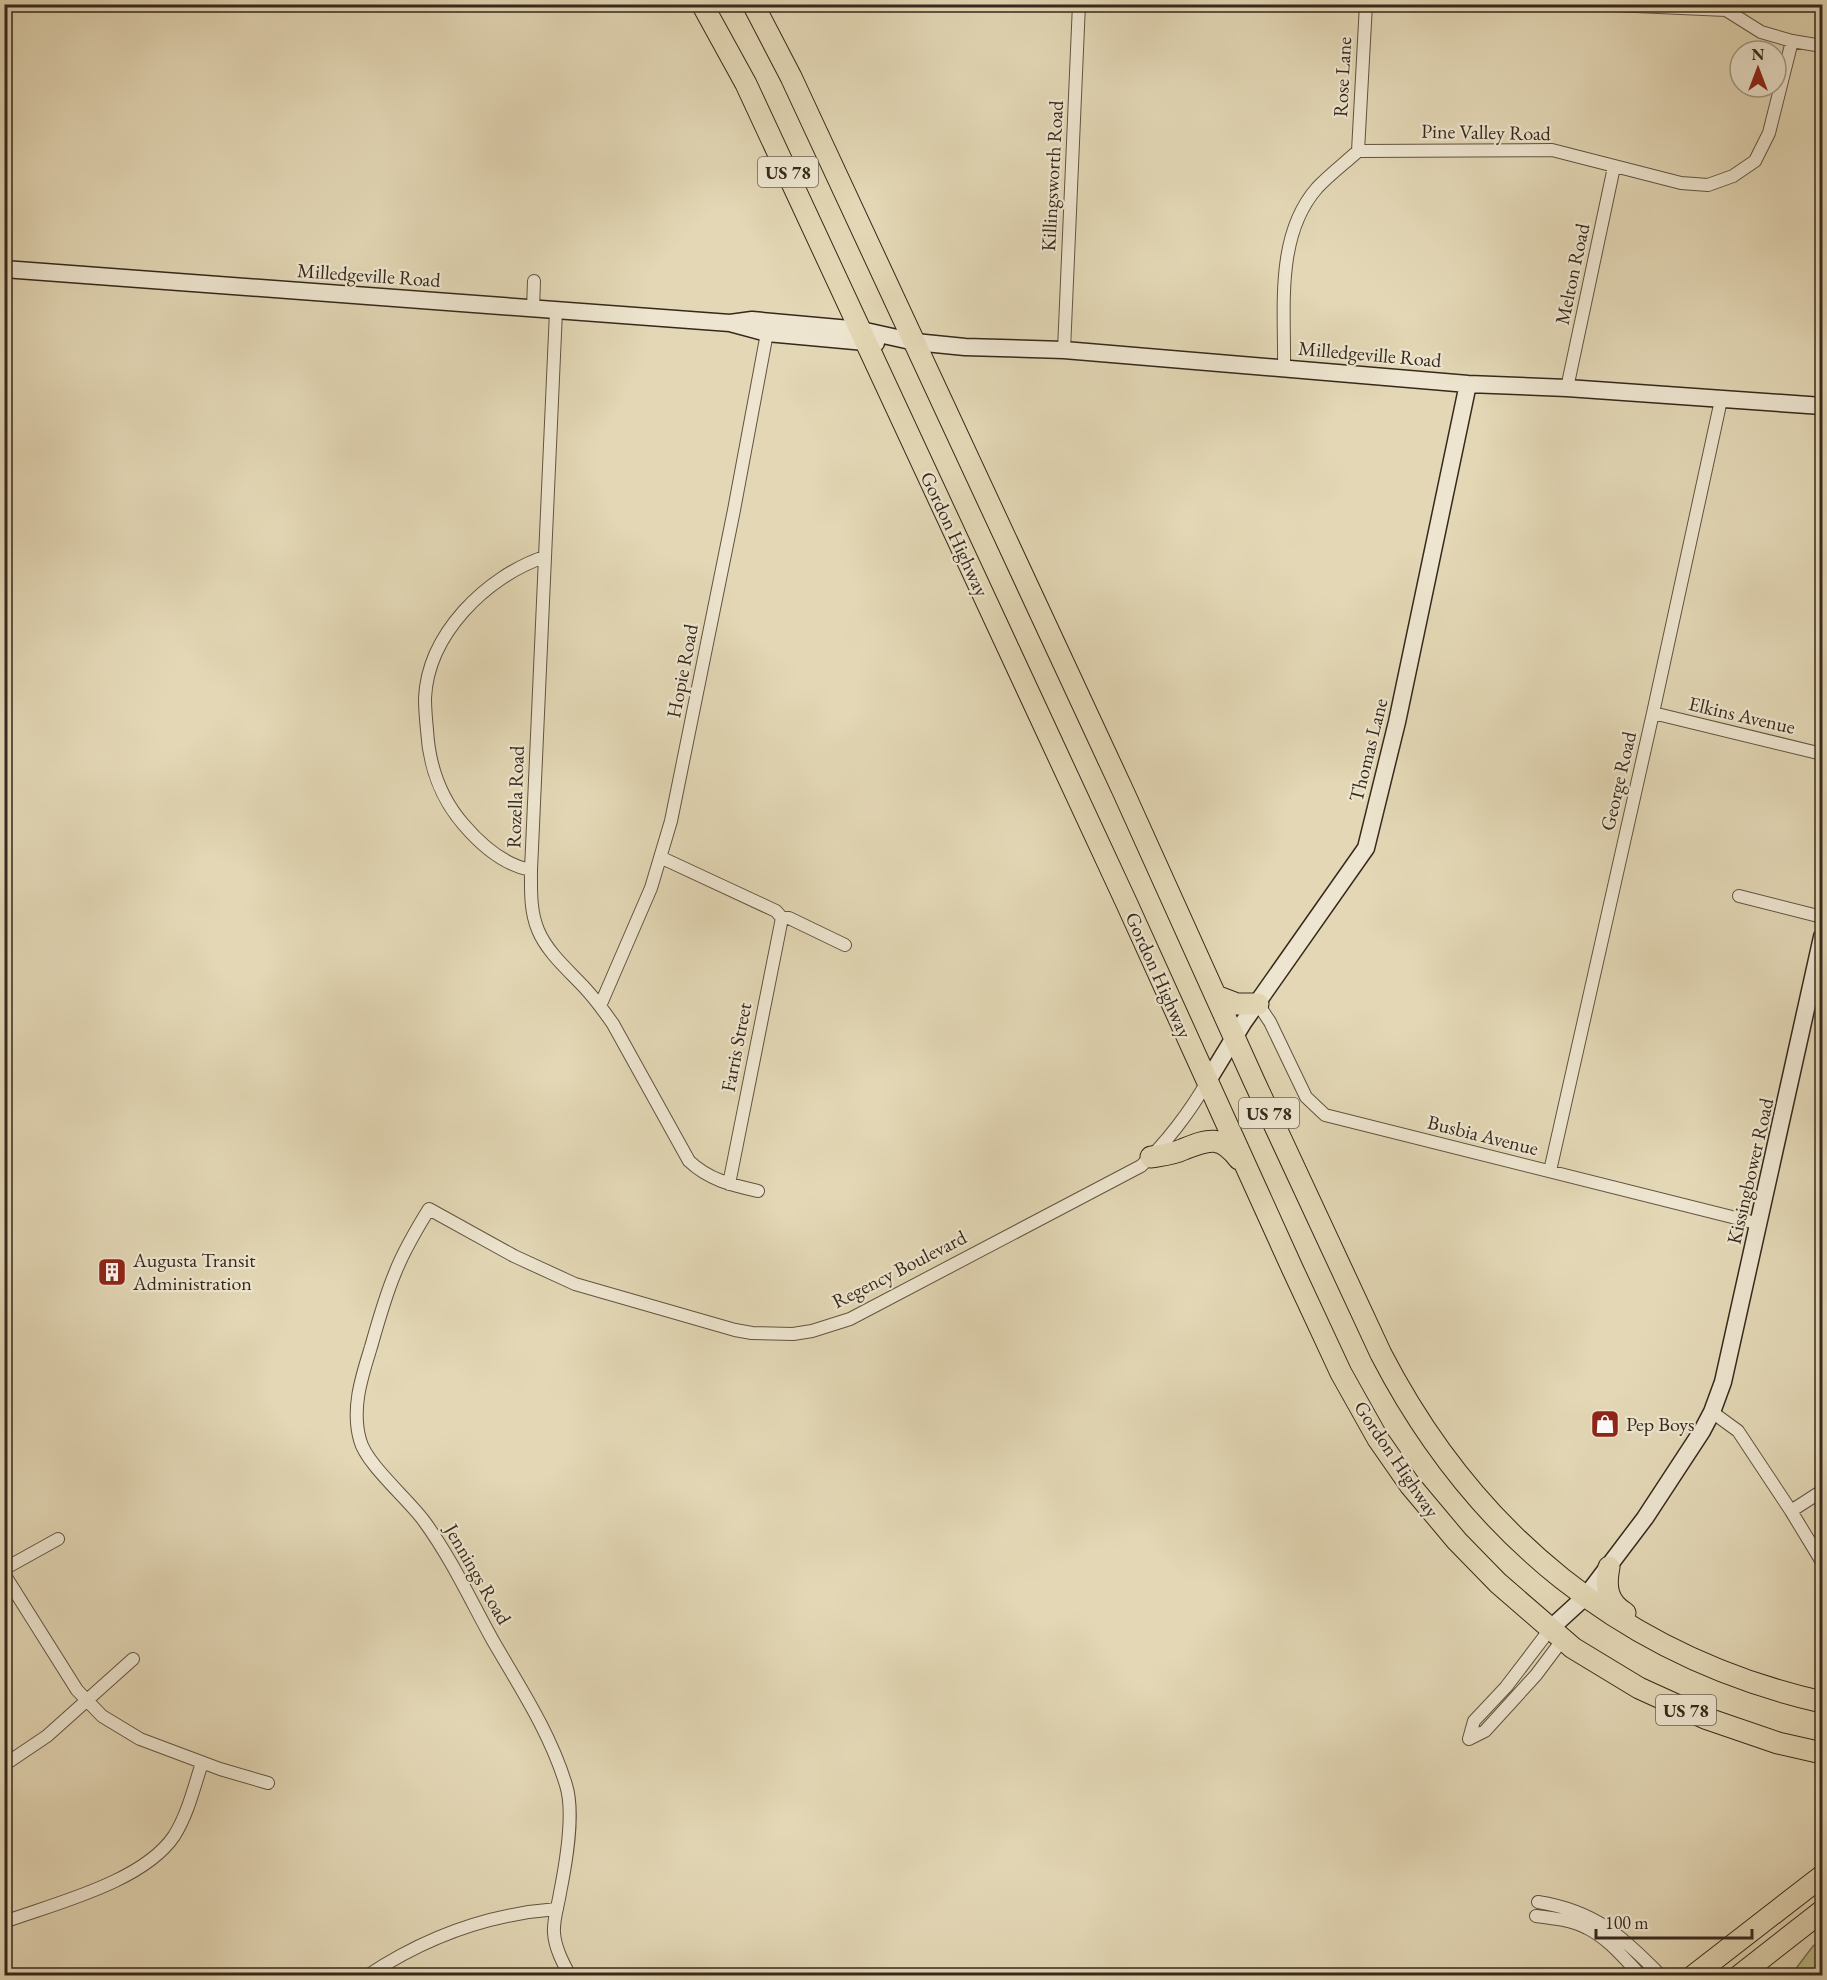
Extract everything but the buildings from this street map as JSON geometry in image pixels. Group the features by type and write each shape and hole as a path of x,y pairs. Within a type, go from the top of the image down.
{"highway":[{"name":"Gordon Highway","path":"702,4 746,84 1127,904 1341,1373 1378,1439 1410,1485 1457,1542 1498,1583 1573,1648 1606,1669 1672,1704 1714,1722 1759,1737 1822,1753"},
{"name":"Gordon Highway","path":"753,4 792,77 1381,1354 1398,1387 1428,1435 1461,1480 1513,1535 1540,1561 1586,1596 1632,1627 1698,1662 1751,1682 1817,1699"},
{"path":"1216,996 1237,1004 1258,1004"},
{"path":"1151,1157 1213,1141 1230,1147 1246,1167"},
{"path":"1609,1567 1607,1592 1615,1605 1698,1662"},
{"path":"1693,1976 1822,1876"},
{"path":"1739,1976 1822,1911"}],"street":[{"name":"Killingsworth Road","path":"1064,350 1079,4"},
{"name":"Rose Lane","path":"1358,151 1366,4"},
{"path":"1591,4 1726,10 1761,32 1792,41 1822,46"},
{"name":"Pine Valley Road","path":"1358,151 1552,150 1681,183 1708,185 1733,176 1755,161 1769,133 1792,41"},
{"path":"1284,367 1286,270 1294,224 1316,189 1358,151"},
{"name":"Melton Road","path":"1568,388 1614,167"},
{"name":"Milledgeville Road","path":"4,269 730,324 767,333 864,337"},
{"path":"533,309 534,281"},
{"name":"Rozella Road","path":"556,311 531,870 532,909 538,931 563,966 600,1006 618,1032 689,1161 705,1175 758,1191"},
{"name":"Milledgeville Road","path":"730,324 752,320 864,337 965,347 1064,350 1468,384 1568,388 1822,406"},
{"name":"Hopie Road","path":"600,1006 662,858 734,510 767,333"},
{"name":"Thomas Lane","path":"1207,1082 1234,1037 1366,848 1397,722 1468,384"},
{"name":"George Road","path":"1550,1171 1721,400"},
{"path":"531,870 508,862 481,844 456,816 443,795 429,754 425,698 434,660 456,620 466,607 503,576 544,556"},
{"name":"Elkins Avenue","path":"1653,713 1822,754"},
{"path":"662,858 776,911 782,918 789,918 845,945"},
{"path":"1739,896 1822,917"},
{"name":"Farris Street","path":"729,1184 782,918"},
{"name":"Kissingbower Road","path":"1557,1634 1536,1676 1485,1731 1469,1739 1474,1721 1557,1634 1646,1518 1712,1412 1724,1382 1822,936"},
{"name":"Busbia Avenue","path":"1258,1004 1270,1022 1306,1097 1325,1116 1760,1224"},
{"name":"Regency Boulevard","path":"429,1209 514,1256 575,1284 735,1330 752,1333 793,1334 812,1331 850,1319 1140,1166 1151,1157 1189,1110 1207,1082"},
{"name":"Jennings Road","path":"429,1209 405,1249 384,1305 359,1388 358,1433 369,1459 402,1493 444,1550 551,1745 567,1788 569,1810 567,1856 554,1927 556,1942 570,1976"},
{"path":"1712,1412 1738,1431 1822,1562"},
{"path":"1791,1511 1822,1491"},
{"path":"4,1569 58,1539"},
{"path":"4,1574 77,1690 102,1716 140,1739 202,1763 268,1783"},
{"path":"4,1765 47,1736 133,1659"},
{"path":"4,1922 112,1883 134,1872 157,1855 173,1836 183,1819 202,1763"},
{"path":"1538,1902 1590,1916 1619,1937 1661,1976"},
{"path":"367,1976 402,1954 472,1925 530,1911 556,1909"},
{"path":"1536,1916 1588,1928 1614,1949 1641,1976"}],"green space":[{"path":"1822,1940 1822,1975 1791,1975 1813,1946"}],"place":[{"name":"Augusta Transit Administration","path":"112,1272"},
{"name":"Pep Boys","path":"1605,1424"}]}
